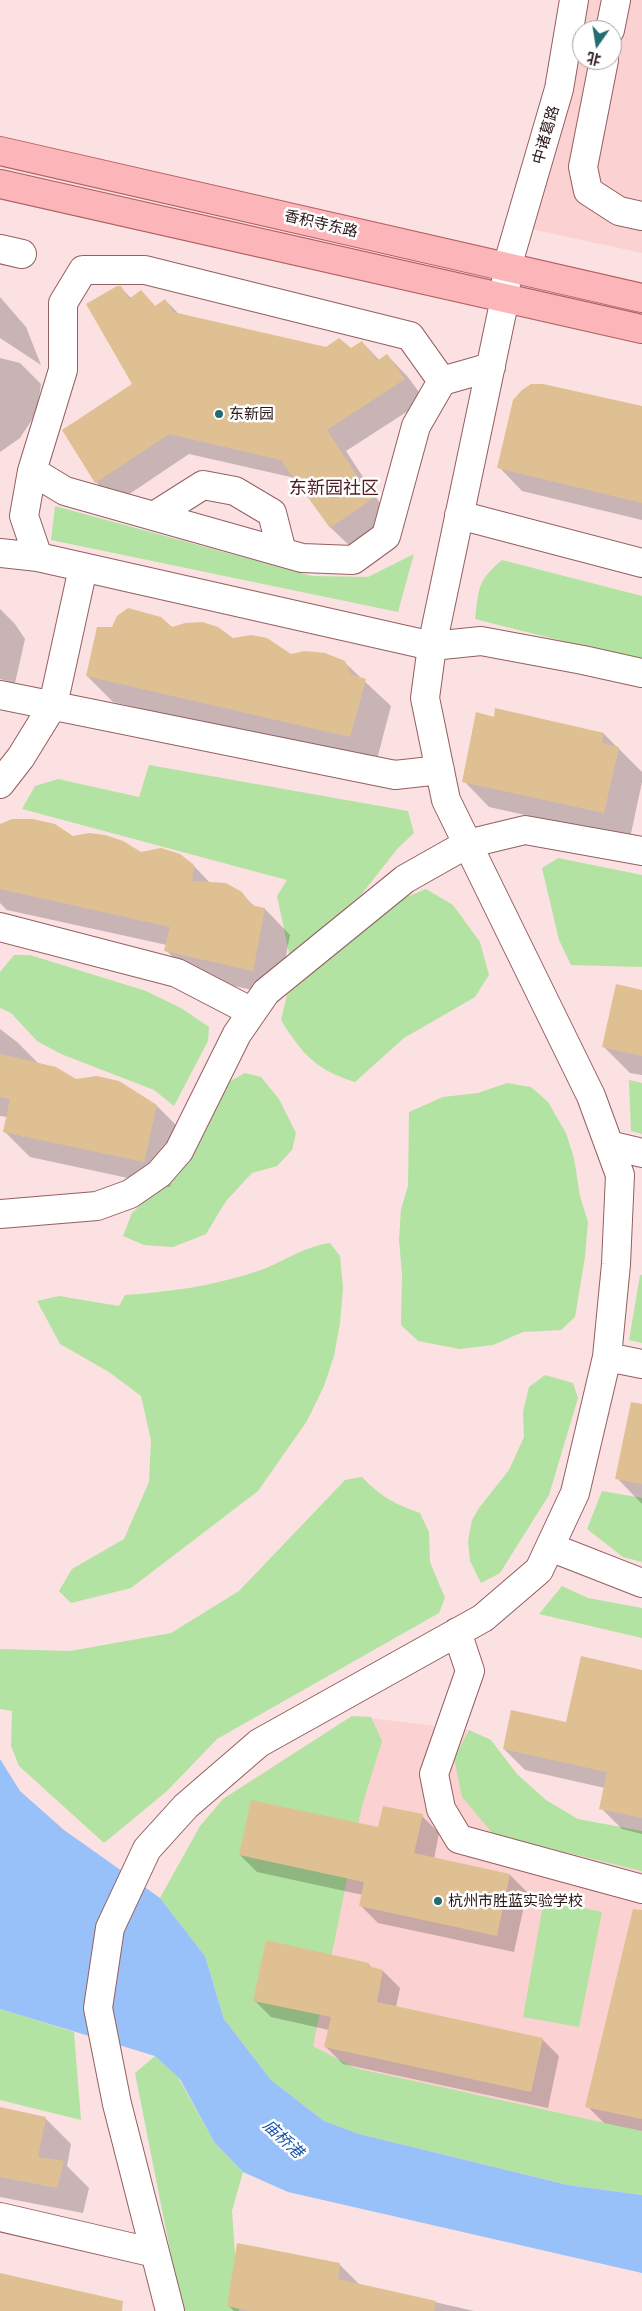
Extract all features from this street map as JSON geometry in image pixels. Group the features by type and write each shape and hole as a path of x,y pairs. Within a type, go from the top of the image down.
{"main road":[{"name":"香积寺东路","path":"0,150 642,298"},
{"path":"0,184 642,329"}],"street":[{"name":"中诸葛路","path":"170,2311 120,2116 98,2008 110,1928 147,1849 186,1806 259,1743 483,1618 539,1570 575,1493 607,1356 616,1264 620,1175 591,1096 446,800 425,698 432,646 505,298 507,267 559,89 574,0"},
{"path":"612,20 616,0"},
{"path":"602,70 583,167 588,191 619,211 642,216"},
{"path":"38,557 24,516 32,471 63,370 63,303 83,270 145,270 410,336 442,380"},
{"path":"32,471 65,491 302,558 354,560 386,536 416,426 442,380 490,367"},
{"path":"154,516 203,485 235,491 272,513 282,552"},
{"path":"459,516 642,563"},
{"path":"0,553 38,557 432,646 481,641 642,673"},
{"path":"0,784 21,757 53,705 83,568"},
{"path":"0,695 395,775 440,770"},
{"path":"0,1214 97,1206 130,1194 160,1174 179,1151 237,1034 266,992 405,879 467,844 524,830 642,852"},
{"path":"0,926 177,974 252,1012"},
{"path":"609,1145 642,1153"},
{"path":"607,1356 642,1364"},
{"path":"550,1547 642,1583"},
{"path":"457,1632 470,1671 434,1774 441,1809 459,1839 642,1889"},
{"path":"0,2217 155,2253"}],"shaded area":[{"path":"581,0 642,0 642,253 531,229 572,41 572,70 622,70 622,20 577,20"},
{"name":"杭州市胜蓝实验学校","path":"352,1716 469,1730 454,1758 494,1835 642,1871 642,2131 355,2068 313,2046 223,1799"}],"green space":[{"path":"55,506 312,576 368,577 414,554 398,612 51,540"},
{"path":"502,560 642,596 642,661 475,619 481,586 488,574"},
{"path":"149,765 408,811 414,833 398,848 361,895 290,957 277,896 287,880 22,809 35,786 58,779 139,797"},
{"path":"558,858 642,875 642,967 571,965 559,940 542,868"},
{"path":"426,889 453,905 480,942 489,975 475,997 404,1038 355,1082 330,1072 303,1051 281,1020 287,995 392,903"},
{"path":"14,955 30,955 146,991 181,1008 209,1027 208,1041 174,1106 154,1090 61,1054 37,1041 11,1013 0,1008 0,972"},
{"path":"245,1073 261,1077 279,1099 296,1133 292,1150 277,1166 252,1173 226,1201 206,1234 173,1247 144,1245 123,1236 132,1213 152,1194 172,1181 227,1083"},
{"path":"629,1080 642,1083 642,1134 631,1131"},
{"path":"507,1083 531,1087 548,1102 566,1133 574,1158 580,1196 588,1222 585,1257 575,1317 561,1330 523,1332 493,1345 460,1349 418,1341 401,1325 402,1275 399,1240 401,1209 408,1186 409,1112 443,1097 478,1093"},
{"path":"330,1243 340,1256 343,1288 340,1323 334,1356 324,1386 307,1421 258,1491 131,1588 71,1603 59,1591 72,1569 124,1539 149,1482 151,1440 141,1396 109,1372 60,1344 37,1301 59,1296 119,1306 125,1295 175,1290 223,1281 255,1272 309,1248"},
{"path":"640,1275 642,1275 642,1343 629,1340"},
{"path":"545,1375 573,1383 578,1398 549,1495 500,1573 481,1583 470,1561 468,1541 472,1520 479,1508 509,1470 524,1437 523,1412 529,1387"},
{"path":"362,1477 389,1499 420,1513 429,1532 430,1562 445,1598 439,1613 217,1739 167,1791 104,1843 19,1766 11,1746 12,1711 0,1709 0,1649 70,1651 171,1633 239,1591 345,1480"},
{"path":"602,1491 642,1498 642,1562 623,1557 587,1529"},
{"path":"562,1586 588,1598 642,1608 642,1638 539,1614"},
{"path":"352,1716 371,1717 382,1741 362,1806 313,2046 355,2068 642,2131 642,2195 568,2185 359,2134 324,2121 271,2080 224,2019 205,1956 160,1898 200,1826 223,1799"},
{"path":"469,1730 491,1740 517,1774 546,1800 578,1819 642,1831 642,1871 494,1835 462,1797 454,1758"},
{"path":"544,1899 602,1912 579,2027 523,2017"},
{"path":"0,2009 74,2032 81,2120 0,2100"},
{"path":"155,2056 178,2077 214,2142 243,2172 232,2211 239,2311 182,2311 135,2073"}],"water":[{"name":"庙桥港","path":"0,1759 20,1791 64,1830 160,1898 205,1956 224,2019 271,2080 324,2121 359,2134 568,2185 642,2195 642,2273 288,2192 243,2172 214,2142 180,2079 155,2056 0,2009"}],"building":[{"name":"东新园","path":"117,286 121,286 129,299 141,290 155,306 165,299 173,312 326,347 339,338 351,348 362,341 377,361 387,354 405,379 327,430 372,499 330,528 281,460 169,434 95,483 62,430 132,384 86,304"},
{"path":"531,384 543,384 642,406 642,503 497,468 513,400"},
{"path":"128,608 161,617 172,627 185,623 202,622 218,627 233,638 251,635 267,638 291,654 305,651 325,653 345,661 351,674 366,679 350,737 86,676 97,627 112,627 117,616"},
{"path":"495,708 604,733 602,743 619,747 604,813 462,782 476,712 494,717"},
{"path":"12,819 33,819 55,824 73,836 89,833 105,835 123,841 141,852 161,848 180,854 194,865 192,881 226,883 242,892 251,905 265,908 253,971 164,951 170,927 0,889 0,824"},
{"path":"616,984 642,990 642,1056 602,1047"},
{"path":"0,1054 56,1067 76,1079 97,1076 119,1081 157,1105 144,1162 3,1132 10,1099 0,1097"},
{"path":"631,1402 642,1404 642,1484 615,1479"},
{"path":"581,1656 642,1670 642,1818 599,1809 607,1772 503,1749 511,1710 566,1722"},
{"path":"251,1800 378,1827 383,1806 423,1814 414,1853 510,1874 497,1936 359,1906 364,1882 239,1855"},
{"path":"633,1909 642,1910 642,2119 585,2107"},
{"path":"266,1940 369,1963 368,1966 383,1970 377,2002 543,2038 531,2092 324,2047 331,2017 253,2001"},
{"path":"0,2107 46,2117 38,2157 64,2161 57,2188 0,2177"},
{"path":"237,2243 340,2263 338,2279 436,2301 434,2311 249,2311 227,2306"},
{"path":"0,2273 123,2301 122,2311 0,2311"}],"place":[{"name":"东新园","path":"219,414"},
{"name":"杭州市胜蓝实验学校","path":"438,1901"}],"district":[{"name":"东新园社区","path":"334,488"}]}
